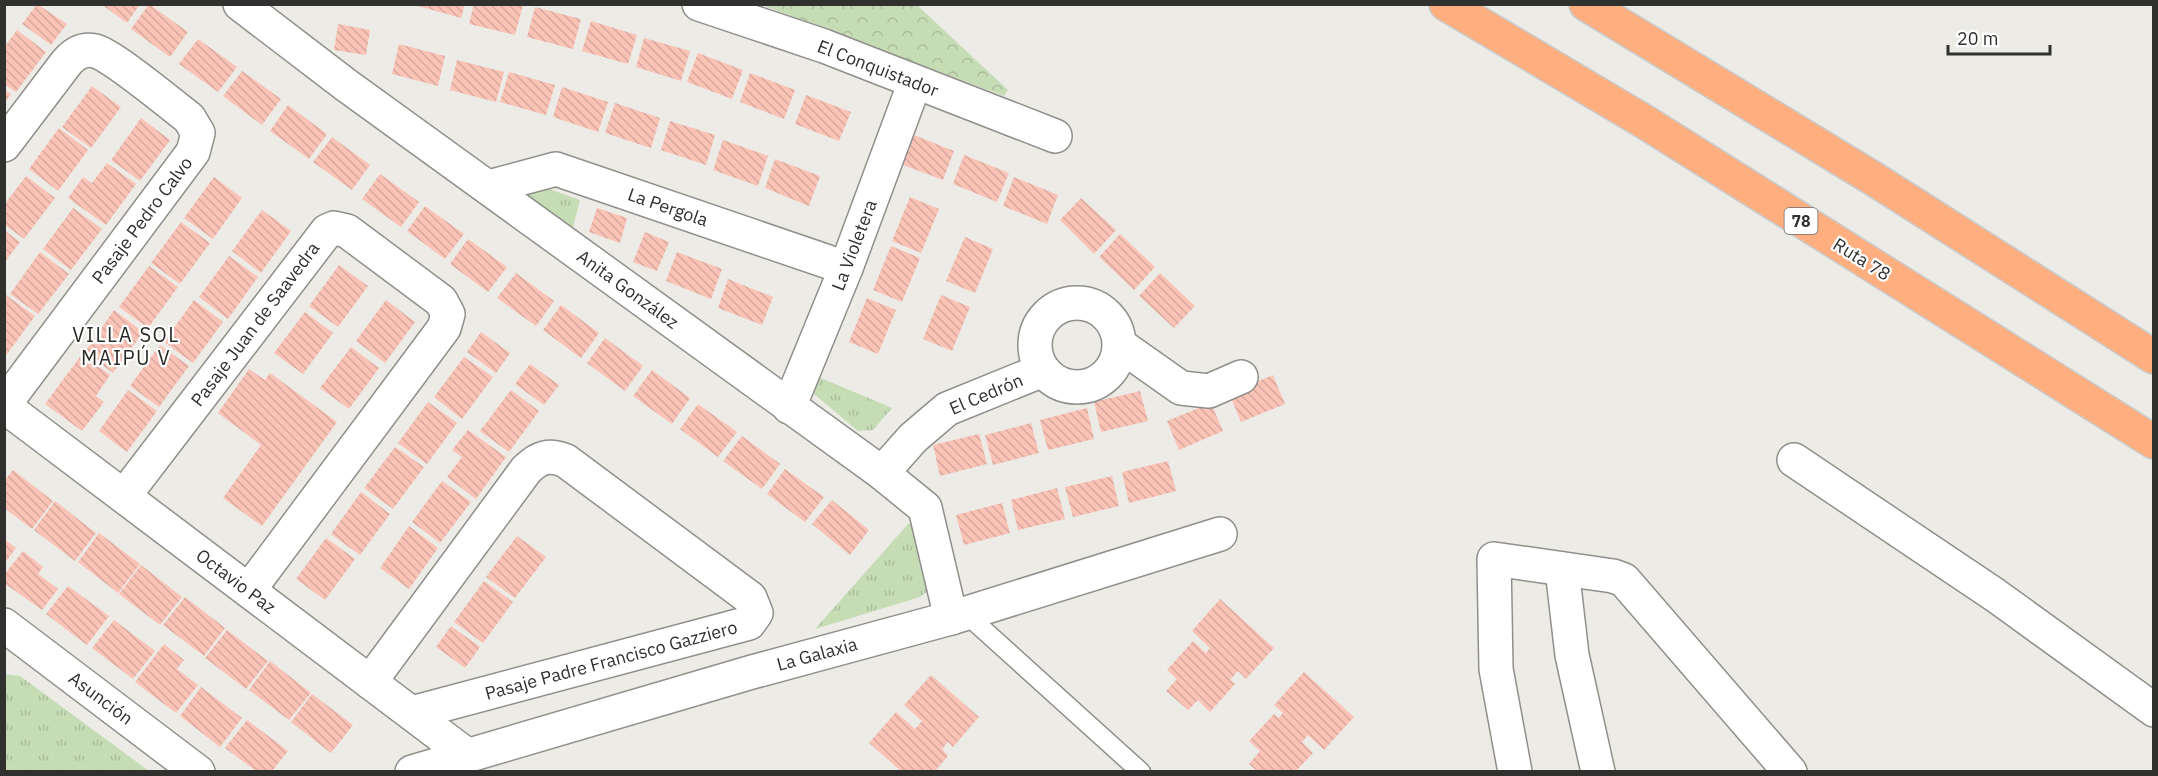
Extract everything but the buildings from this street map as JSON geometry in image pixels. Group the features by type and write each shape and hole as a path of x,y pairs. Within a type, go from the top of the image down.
{"highway":[{"name":"Ruta 78","path":"1446,4 1645,122 2154,442"},
{"path":"1586,4 1874,179 2154,357"}],"street":[{"name":"Anita González","path":"240,4 882,473 924,508 958,616"},
{"name":"El Conquistador","path":"699,4 824,46 1056,136"},
{"name":"Pasaje Pedro Calvo","path":"4,145 67,62 74,55 93,50 102,54 189,118 198,133 193,152 4,405"},
{"name":"La Violetera","path":"789,407 846,268 915,82"},
{"name":"La Pergola","path":"489,187 556,168 846,268"},
{"name":"Pasaje Juan de Saavedra","path":"124,496 327,231 334,228 347,231 441,301 448,314 444,328 249,590"},
{"path":"1079,302 1099,308 1110,318 1118,330 1120,345 1118,359 1110,372 1099,382 1086,387 1063,385 1042,370 1035,347 1037,332 1051,311 1064,304 1079,302"},
{"path":"1120,345 1181,388 1209,391 1241,377"},
{"name":"El Cedrón","path":"882,473 913,438 946,409 1042,370"},
{"name":"Octavio Paz","path":"4,405 468,756"},
{"name":"Pasaje Padre Francisco Gazziero","path":"370,682 526,470 534,462 544,457 566,460 750,598 756,608 756,613 748,623 412,712"},
{"path":"1794,460 1995,596 2154,710"},
{"name":"La Galaxia","path":"423,770 752,672 958,616 1220,534"},
{"path":"1515,771 1496,669 1494,559 1624,580 1790,771"},
{"path":"1562,569 1572,655 1598,771"},
{"name":"Asunción","path":"4,625 198,771"}],"lane":[{"path":"958,616 1141,771"}],"green space":[{"path":"762,5 917,5 1008,90 1004,96"},
{"path":"541,186 580,200 572,231 525,194"},
{"path":"816,376 892,408 873,430 858,431 814,394"},
{"path":"909,523 918,530 930,589 920,597 815,629"},
{"path":"4,674 20,676 149,771 5,771"}],"district":[{"name":"VILLA SOL MAIPÚ V","path":"126,346"}]}
